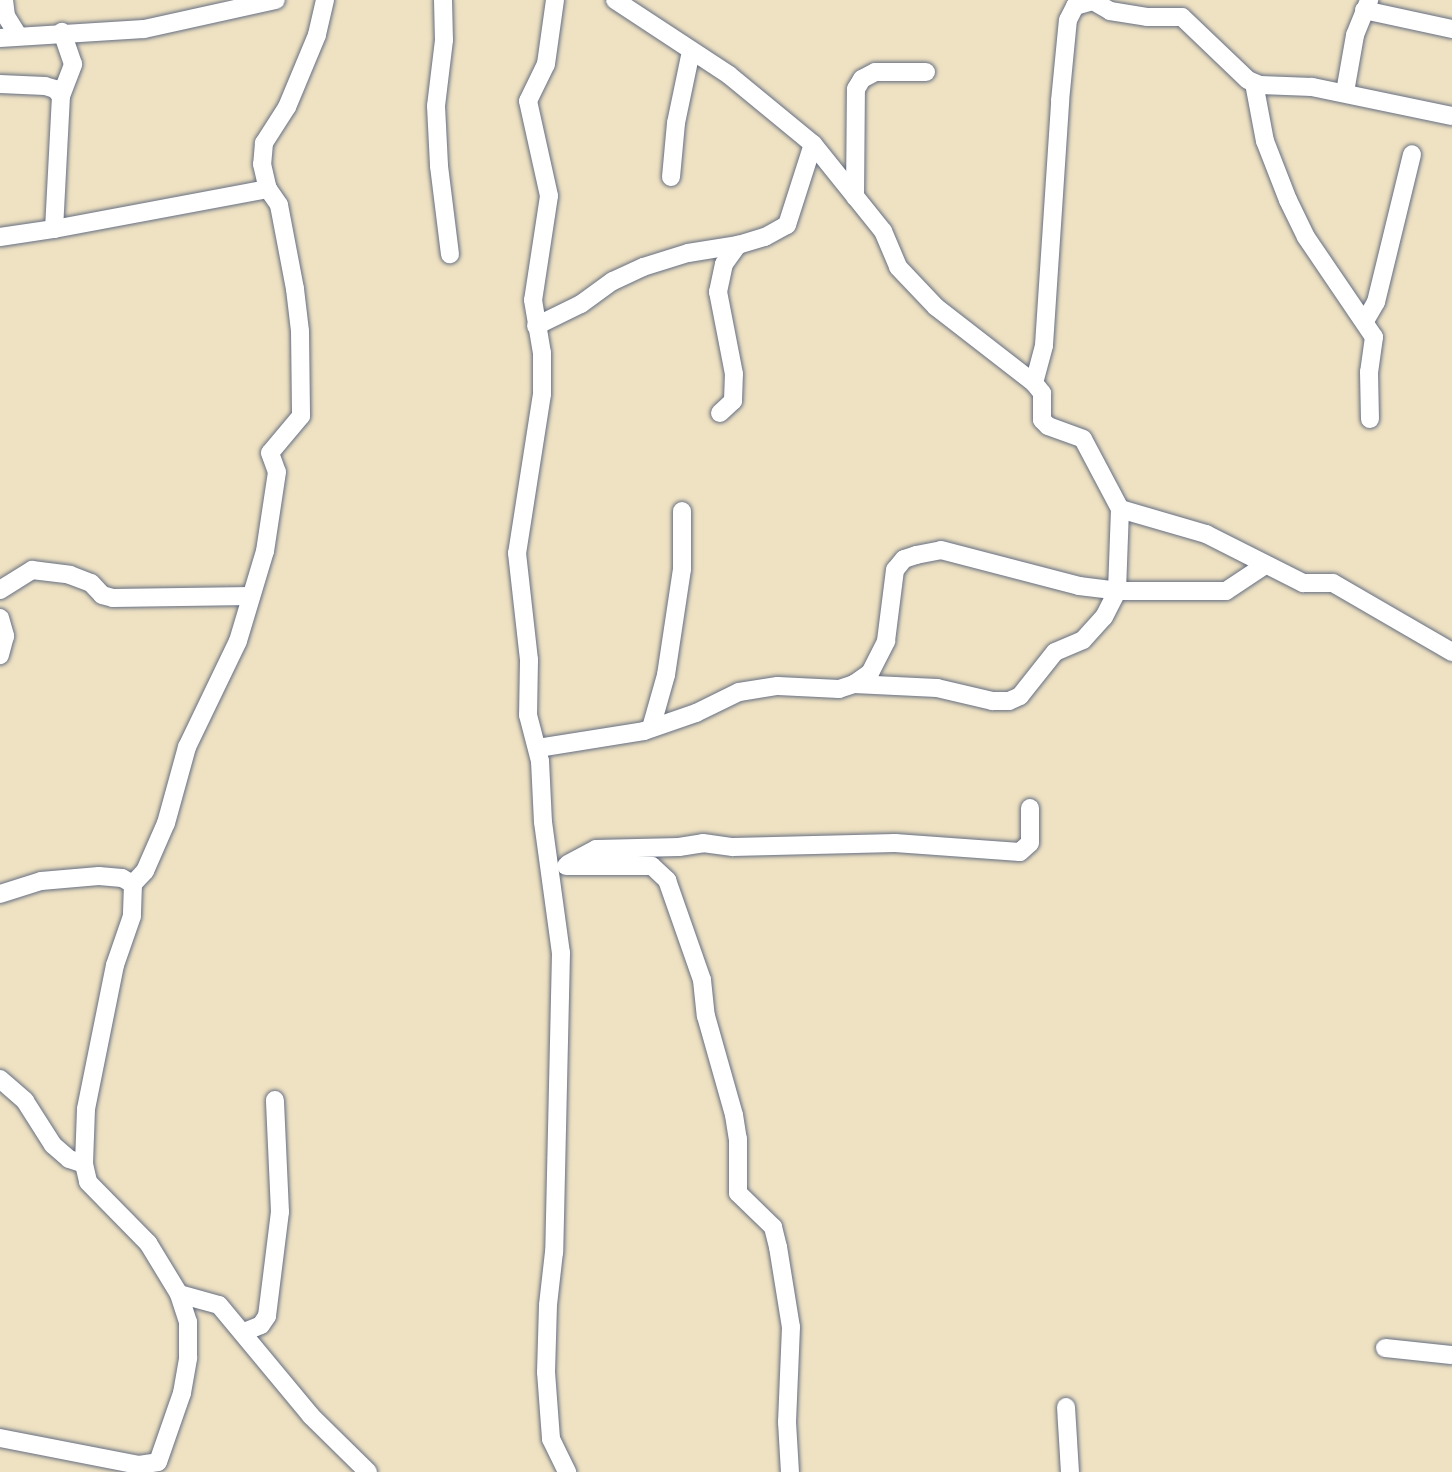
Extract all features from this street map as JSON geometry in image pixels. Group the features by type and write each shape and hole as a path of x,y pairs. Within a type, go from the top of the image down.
{"street":[{"path":"4,0 9,36 144,29 276,0"},
{"path":"0,1438 139,1465 158,1462 182,1393 188,1358 188,1322 179,1294 148,1243 88,1182 84,1164 86,1109 115,965 132,916 133,884 145,871 166,823 187,747 238,641 265,551 277,472 270,453 301,416 303,397 295,289 279,205 268,189 262,164 264,143 287,107 317,35 325,0"},
{"path":"443,0 444,40 436,106 439,166 450,254"},
{"path":"555,0 546,64 528,101 527,111 549,196 534,285 536,326 542,353 542,394 517,553 529,660 528,715 538,748 543,822 558,871 562,986 553,1175 554,1252 548,1305 546,1372 551,1439 567,1472"},
{"path":"615,0 729,75 813,144 883,231 898,267 936,307 1034,383 1042,393 1042,420 1048,426 1083,439 1120,509 1117,591 1095,630 1055,652 1029,687 1009,701 992,701 937,688 854,684"},
{"path":"1034,383 1044,345 1050,221 1068,20 1075,6 1093,0 1110,11 1147,17 1182,17 1254,83 1265,141 1288,200 1306,237 1374,337 1370,419"},
{"path":"1345,92 1355,35 1366,5 1452,29"},
{"path":"54,229 61,96 73,64 62,32"},
{"path":"671,177 676,123 691,51"},
{"path":"855,197 856,89 862,79 875,72 926,72"},
{"path":"1254,83 1345,92 1452,116"},
{"path":"0,84 45,86 55,89 61,96"},
{"path":"536,326 581,304 613,281 643,267 708,249 738,245 765,237 787,225 813,144"},
{"path":"1365,321 1376,302 1412,154"},
{"path":"0,237 268,189"},
{"path":"720,413 733,401 734,374 718,292 729,253 738,245"},
{"path":"1120,509 1206,534 1303,583 1333,583 1452,652"},
{"path":"651,728 666,675 682,569 682,511"},
{"path":"538,748 628,735 696,713 739,692 778,686 839,689 854,684 870,673 886,641 895,570 904,559 916,555 941,550 1079,586 1117,591 1226,591 1265,565"},
{"path":"0,590 32,570 70,575 91,583 102,595 113,598 251,596"},
{"path":"0,618 5,636 0,655"},
{"path":"558,871 596,849 679,847 703,843 733,847 895,843 1020,852 1030,843 1030,808"},
{"path":"558,871 652,866 667,880 671,890 702,980 706,1016 734,1115 738,1139 738,1193 773,1227 778,1247 791,1327 787,1422 790,1472"},
{"path":"0,894 41,881 99,876 122,878 133,884"},
{"path":"0,1079 25,1101 53,1145 69,1159 84,1164"},
{"path":"244,1332 261,1325 267,1316 280,1212 275,1100"},
{"path":"179,1294 219,1305 311,1416 368,1472"},
{"path":"1385,1348 1452,1355"},
{"path":"1066,1407 1070,1472"}]}
